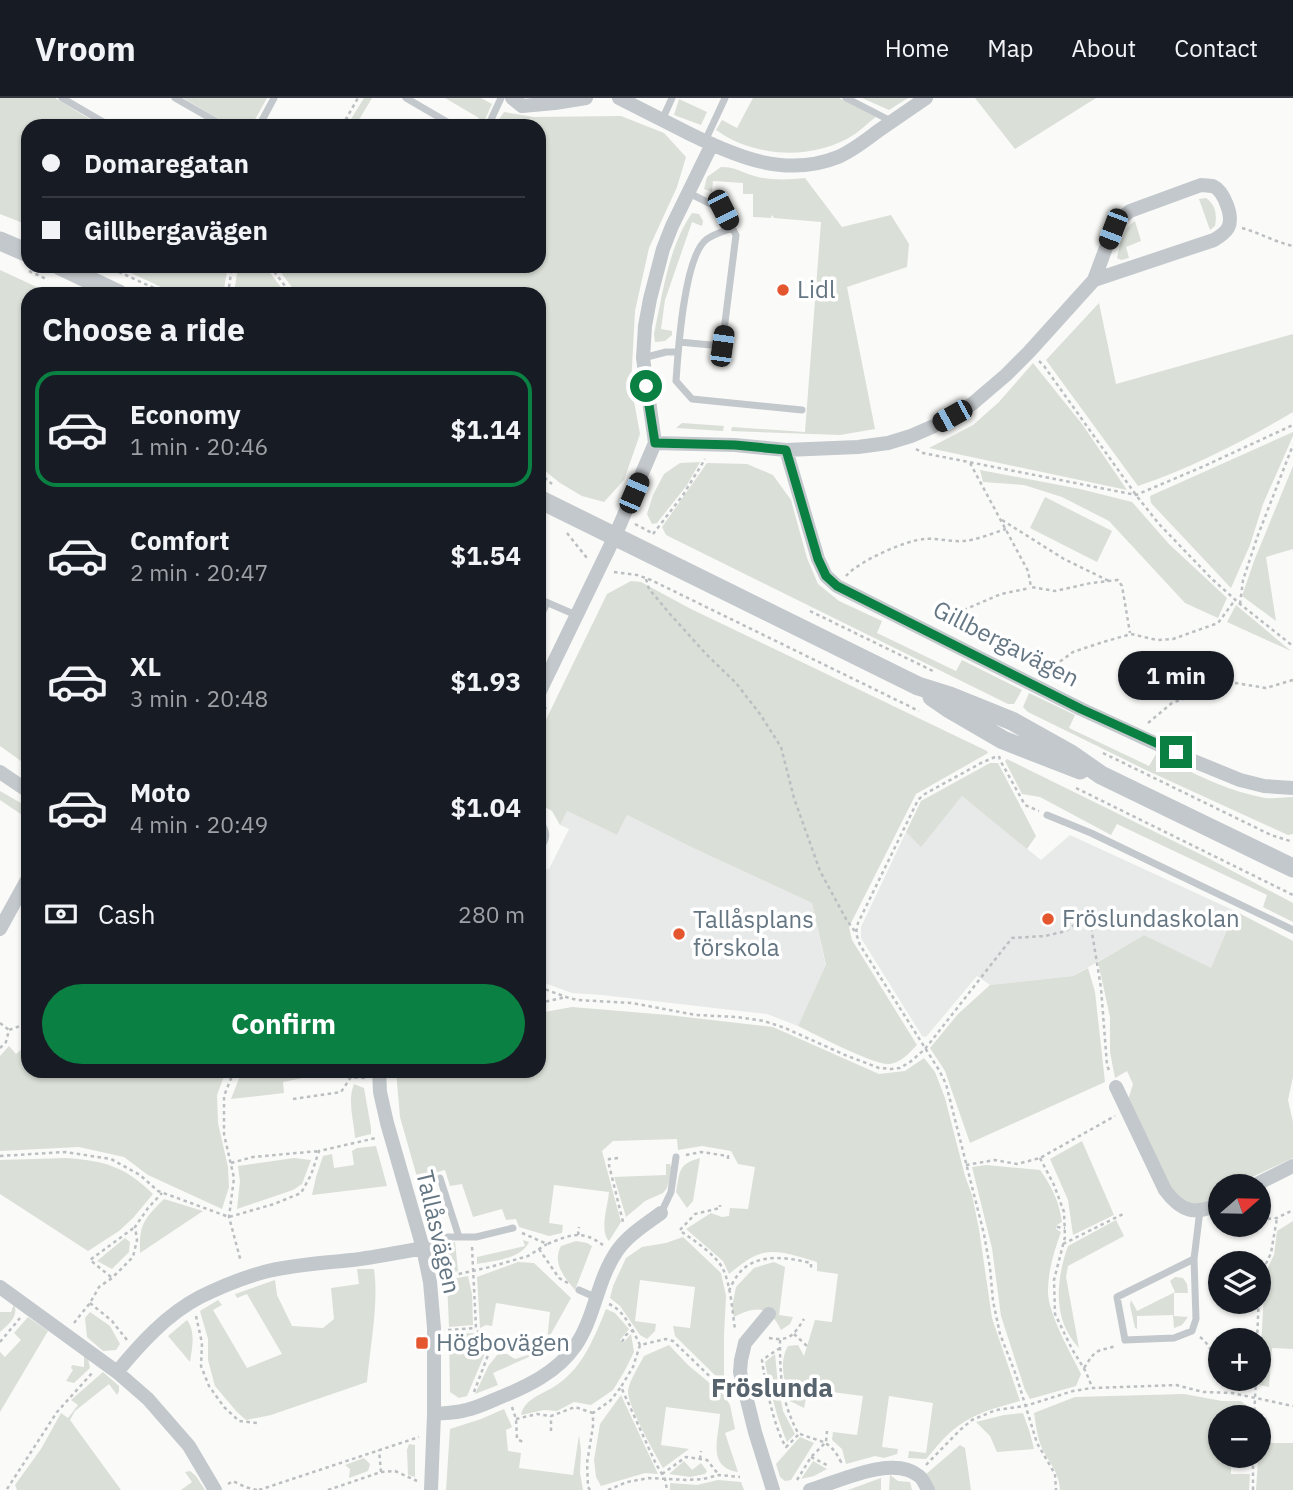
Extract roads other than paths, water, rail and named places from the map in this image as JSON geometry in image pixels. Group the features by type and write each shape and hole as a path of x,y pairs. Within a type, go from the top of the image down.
{"street":[{"path":"502,99 522,106 586,98"},
{"path":"620,98 738,156 781,166 819,163 839,156 926,98"},
{"path":"546,679 615,536 655,443 643,358 645,326 654,277 663,248 689,193 708,142"},
{"path":"655,443 735,445 786,450 858,447 888,443 934,426 972,404 1029,352 1094,280 1113,229 1130,211 1201,184 1212,186 1221,192 1230,218 1222,235 1094,280"},
{"path":"0,241 21,257"},
{"path":"58,275 97,287"},
{"name":"Gillbergavägen","path":"786,450 818,559 826,576 837,586 1135,734 1240,780 1264,786 1293,788"},
{"path":"546,502 918,686 948,708 1003,740 1073,768 1101,775 1293,868"},
{"path":"0,772 21,786"},
{"path":"0,929 21,891"},
{"name":"Tallåsvägen","path":"375,1078 430,1282 434,1328 434,1414 425,1486"},
{"path":"1116,1087 1174,1202 1184,1208 1208,1209"},
{"path":"1271,1177 1293,1166"},
{"path":"434,1414 465,1410 507,1394 538,1380 560,1364 576,1346 602,1301 607,1270 617,1250 661,1213"},
{"path":"117,1372 153,1333 189,1304 246,1278 267,1271 360,1259 422,1246"},
{"path":"0,1287 117,1372 148,1399 221,1488"},
{"path":"769,1314 748,1339 740,1372 773,1490"},
{"path":"810,1490 885,1467 904,1468 920,1476 928,1490"}],"lane":[{"path":"62,98 98,119"},
{"path":"175,98 212,119"},
{"path":"263,119 274,98"},
{"path":"406,98 442,119"},
{"path":"662,120 672,98"},
{"path":"708,142 725,98"},
{"path":"846,98 892,122"},
{"path":"492,119 502,99"},
{"path":"679,342 722,346 736,235 723,210 689,193"},
{"path":"732,228 705,240 692,263 679,342 676,381 692,399 802,410"},
{"path":"643,358 678,352"},
{"path":"547,603 577,615"},
{"path":"1046,815 1091,833 1293,930"},
{"path":"661,1213 671,1192 676,1157"},
{"path":"440,1178 459,1237"},
{"path":"1194,1259 1117,1297 1125,1340 1174,1338 1192,1331 1196,1319 1194,1259 1200,1210"},
{"path":"422,1246 448,1237 471,1237 513,1228"},
{"path":"579,1290 602,1301"}],"place":[{"name":"Lidl","path":"783,290"},
{"name":"Fröslundaskolan","path":"1048,919"},
{"name":"Tallåsplans förskola","path":"679,934"},
{"name":"Högbovägen","path":"422,1343"}],"district":[{"name":"Fröslunda","path":"772,1388"}]}
